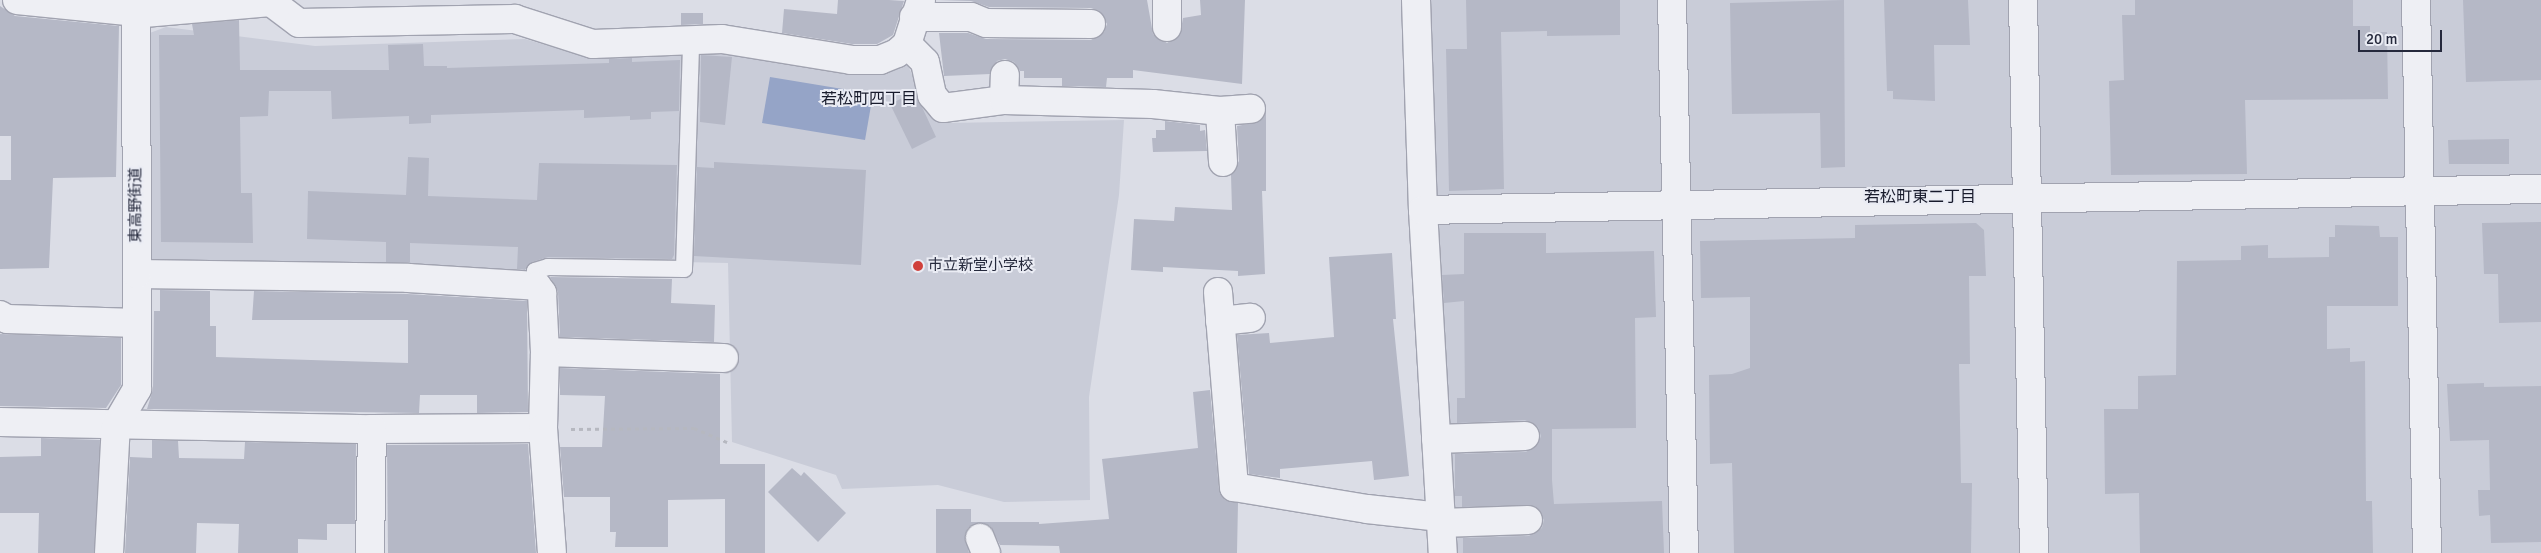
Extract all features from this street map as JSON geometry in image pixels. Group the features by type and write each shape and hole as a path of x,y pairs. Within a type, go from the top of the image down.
{"street":[{"path":"17,0 136,6 270,2 284,5 299,23 515,19 593,44 722,39 851,60 880,60 897,53 907,44 918,8 971,17 986,23 1091,24"},
{"path":"1167,0 1167,27"},
{"path":"1416,0 1423,210 1436,439 1431,517 1443,553"},
{"path":"1672,0 1684,553"},
{"path":"2023,0 2034,553"},
{"path":"2416,0 2426,553"},
{"name":"東高野街道","path":"109,553 116,425 137,389 136,6"},
{"path":"907,44 925,62 932,95 943,108 1005,88 1220,111 1252,109"},
{"path":"1220,111 1223,162"},
{"path":"1423,210 2541,189"},
{"path":"137,274 408,278 537,286 542,293 545,352 543,428 552,553"},
{"path":"1218,292 1234,487 1367,509 1431,517 1528,520"},
{"path":"0,315 8,319 137,323"},
{"path":"1220,321 1251,318"},
{"path":"545,352 724,358"},
{"path":"0,422 372,429 543,428"},
{"path":"370,553 372,429"},
{"path":"1436,439 1525,436"}],"lane":[{"path":"537,286 535,271 548,267 684,268 691,40"}],"path":[{"path":"543,428 694,428 727,442"}],"shaded area":[{"path":"1424,0 2541,0 2541,553 1448,553"},
{"name":"市立新堂小学校","path":"166,27 315,46 525,39 587,57 716,49 856,74 907,64 926,102 947,123 1124,120 1119,195 1089,397 1090,500 1004,502 938,485 842,489 836,475 732,442 728,263 544,259 520,270 144,261 147,34"}],"water":[{"path":"770,77 873,94 865,140 762,123"}],"building":[{"path":"838,0 904,1 893,35 877,44 852,44 782,33 784,9 837,14"},
{"path":"938,0 1147,0 1153,34 1167,43 1180,35 1183,18 1201,15 1200,0 1245,0 1242,84 1133,70 1133,78 1107,78 1106,87 1062,86 1062,78 1024,78 1024,71 1020,71 1014,62 1005,59 997,61 990,74 944,76 939,33 968,33 986,39 1091,40 1104,32 1107,24 1099,11 1091,8 989,7 971,1"},
{"path":"1466,0 1620,0 1620,35 1547,36 1547,31 1501,32 1504,189 1449,191 1446,49 1467,49"},
{"path":"1844,0 1845,167 1821,168 1820,113 1732,114 1730,3"},
{"path":"1884,0 1968,0 1970,45 1934,45 1935,101 1893,99 1893,91 1887,91"},
{"path":"2135,0 2353,0 2353,26 2370,26 2370,32 2387,32 2388,99 2245,100 2247,174 2111,175 2109,81 2124,80 2122,15 2135,15"},
{"path":"2463,0 2541,0 2541,80 2466,82"},
{"path":"0,6 15,16 119,26 116,177 53,178 49,268 0,269 0,180 11,180 11,136 0,136"},
{"path":"681,13 703,13 703,24 681,25"},
{"path":"239,20 240,70 389,70 388,45 423,44 424,66 447,66 447,68 609,63 609,59 632,58 632,62 680,60 679,111 651,112 651,119 630,120 630,116 584,118 584,110 431,115 431,123 409,124 409,116 332,119 331,91 269,91 268,116 240,117 241,193 252,193 253,243 161,242 159,35 194,35 192,24"},
{"path":"701,55 732,57 725,125 700,122"},
{"path":"915,92 936,137 912,149 890,104"},
{"path":"1266,112 1266,191 1262,191 1265,274 1238,276 1238,271 1163,267 1163,272 1131,270 1134,219 1174,221 1175,207 1232,210 1231,175 1239,161 1237,126 1259,122"},
{"path":"1165,121 1200,125 1200,131 1205,130 1207,151 1153,152 1152,138 1156,138 1156,130 1165,130"},
{"path":"2509,139 2509,164 2449,164 2448,140"},
{"path":"408,157 429,158 428,196 537,200 539,163 677,165 674,255 672,259 548,257 532,262 525,270 517,269 518,247 410,243 410,262 386,262 386,242 307,239 308,191 406,195"},
{"path":"714,162 866,170 861,265 694,256 697,167 714,168"},
{"path":"2541,222 2541,322 2499,323 2498,274 2484,274 2482,223"},
{"path":"1976,223 1984,230 1986,276 1969,276 1970,364 1959,364 1961,483 1972,483 1971,553 1734,553 1732,463 1710,464 1709,375 1732,374 1750,368 1750,297 1701,298 1700,241 1855,238 1855,225"},
{"path":"2335,225 2379,226 2380,237 2398,237 2398,306 2327,306 2327,349 2350,348 2350,362 2365,361 2366,501 2372,501 2373,553 2140,553 2139,493 2105,494 2104,409 2138,409 2138,376 2176,375 2177,261 2241,260 2241,246 2268,245 2268,258 2329,257 2329,237 2335,237"},
{"path":"1464,233 1546,233 1546,253 1654,251 1656,317 1635,318 1636,428 1552,429 1552,480 1554,504 1662,501 1664,553 1463,553 1463,538 1529,536 1542,528 1544,520 1535,506 1462,507 1462,496 1455,496 1455,454 1526,452 1538,444 1541,436 1538,427 1525,420 1457,423 1457,398 1465,398 1464,301 1444,303 1442,275 1464,274"},
{"path":"1392,253 1396,319 1393,319 1409,476 1374,480 1372,461 1280,469 1280,478 1249,474 1237,335 1269,333 1270,343 1334,337 1329,257"},
{"path":"550,277 672,279 671,303 715,305 714,342 560,337 558,292"},
{"path":"160,290 210,291 210,326 216,326 216,357 408,363 408,320 252,320 254,291 407,294 527,301 528,412 477,413 477,395 420,395 419,413 147,409 153,389 154,311 160,311"},
{"path":"0,334 121,338 121,385 106,408 0,406"},
{"path":"560,368 720,374 720,464 765,464 765,553 725,553 725,499 668,500 668,547 615,547 616,532 610,532 610,497 564,497 560,447 602,447 605,396 560,395"},
{"path":"2484,383 2484,387 2541,386 2541,542 2491,543 2490,515 2479,516 2478,490 2490,490 2489,440 2450,441 2447,384"},
{"path":"1210,390 1219,489 1225,500 1238,503 1237,553 1060,553 1059,546 1000,545 990,526 982,523 968,528 965,535 969,553 936,553 936,509 971,509 971,522 1039,522 1039,524 1109,519 1102,459 1198,448 1193,392"},
{"path":"41,438 100,440 94,553 38,553 39,513 0,513 0,457 41,456"},
{"path":"152,440 178,441 179,458 244,459 245,442 356,444 355,524 327,524 327,540 298,539 298,553 238,553 239,524 197,523 196,553 125,553 130,457 152,458"},
{"path":"528,444 536,553 388,553 387,445"},
{"path":"792,468 801,476 804,472 846,513 818,542 768,492"}],"place":[{"name":"市立新堂小学校","path":"918,266"}],"district":[{"name":"若松町四丁目","path":"869,99"},
{"name":"若松町東二丁目","path":"1920,197"}]}
